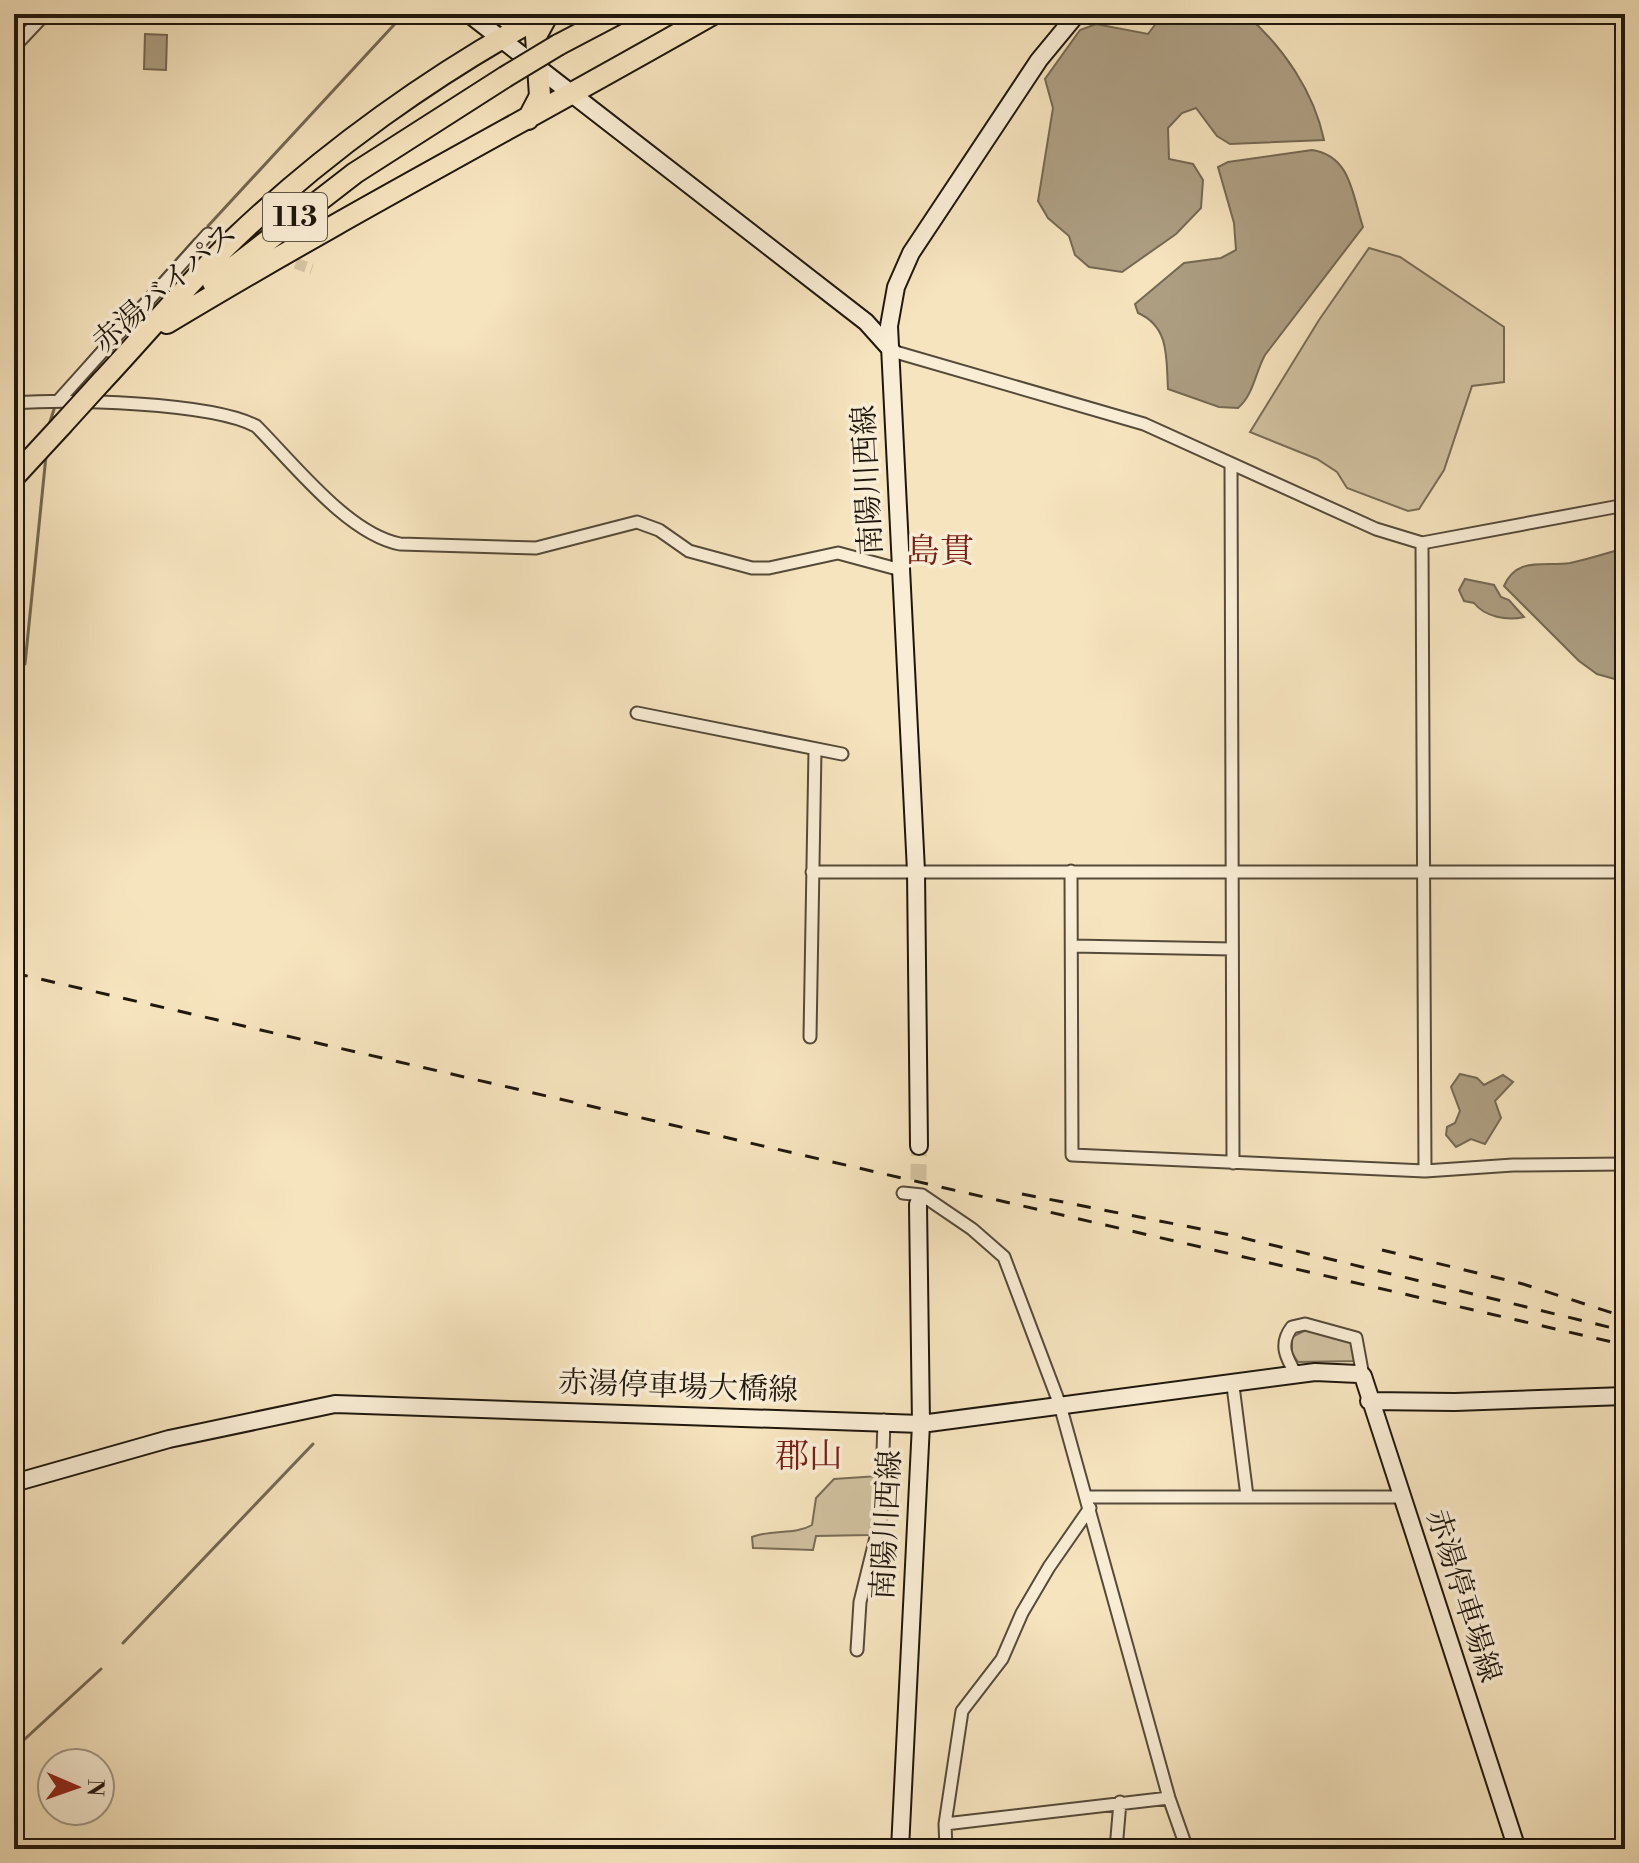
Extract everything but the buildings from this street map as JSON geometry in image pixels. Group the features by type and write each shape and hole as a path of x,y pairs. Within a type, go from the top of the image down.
{"highway":[{"path":"102,381 235,238 392,110 499,38 546,14"},
{"path":"528,119 540,96 536,36 546,14"},
{"name":"赤湯バイパス","path":"14,477 102,381 167,323 331,191 505,77 617,14"},
{"path":"167,323 324,228 528,119 713,14"}],"main road":[{"path":"469,14 866,322 892,351"},
{"name":"南陽川西線","path":"919,1146 916,871 892,351 893,306 911,253 1039,60 1077,14"},
{"name":"南陽川西線","path":"900,1849 921,1424 918,1204"},
{"name":"赤湯停車場大橋線","path":"14,1483 169,1439 335,1404 884,1420 921,1424 1297,1376 1355,1374"},
{"name":"赤湯停車場線","path":"1355,1374 1369,1401 1517,1849"},
{"path":"1369,1401 1455,1402 1625,1396"}],"street":[{"path":"14,47 45,14"},
{"path":"495,14 505,22 529,14"},
{"path":"59,400 208,234"},
{"path":"892,351 1144,424 1376,529 1422,543 1625,505"},
{"path":"14,403 59,400 154,406 242,419 256,426 357,527 379,540 519,549 553,545 637,522 659,530 689,551 752,568 769,568 838,553 901,570"},
{"path":"1231,464 1233,1163"},
{"path":"1422,543 1425,1171"},
{"path":"637,713 842,754"},
{"path":"810,1037 815,750"},
{"path":"1071,871 1072,1155 1425,1171 1513,1165 1625,1164"},
{"path":"812,872 1625,872"},
{"path":"1072,946 1232,949"},
{"path":"903,1193 922,1195 972,1229 1004,1257 1060,1405 1169,1798 1187,1849"},
{"path":"1297,1376 1285,1356 1284,1342 1292,1327 1305,1324 1356,1338 1355,1374"},
{"path":"1233,1386 1247,1496"},
{"path":"857,1650 860,1602 881,1517 884,1420"},
{"path":"1089,1503 1247,1496 1401,1497"},
{"path":"946,1849 945,1824 962,1711 1002,1659 1042,1579 1089,1503"},
{"path":"945,1824 1169,1798"},
{"path":"1116,1849 1120,1802"}],"shaded area":[{"path":"1163,14 1245,14 1272,40 1295,71 1313,105 1324,140 1230,144 1217,136 1196,108 1182,113 1168,128 1169,159 1193,164 1203,180 1201,208 1176,234 1122,272 1089,267 1075,255 1069,236 1048,218 1038,201 1053,108 1045,79 1080,30 1096,24 1148,34"},
{"path":"145,34 167,35 166,70 144,69"},
{"path":"1312,150 1335,160 1342,168 1363,227 1265,355 1251,390 1238,408 1219,407 1168,389 1161,335 1156,326 1138,313 1135,304 1184,263 1221,258 1236,250 1234,223 1218,167 1228,162"},
{"path":"1369,248 1400,257 1504,327 1504,382 1472,386 1444,470 1419,509 1408,511 1347,488 1337,472 1317,459 1250,432 1319,320"},
{"path":"1625,548 1625,682 1597,674 1579,661 1504,586 1516,570 1524,567 1570,563"},
{"path":"1465,579 1494,585 1501,597 1509,600 1524,617 1497,617 1484,612 1474,603 1464,601 1459,590"},
{"path":"1460,1074 1477,1078 1484,1085 1503,1075 1513,1082 1495,1101 1501,1118 1485,1144 1471,1139 1456,1147 1446,1135 1447,1127 1455,1123 1460,1111 1451,1087"},
{"path":"1306,1330 1352,1342 1356,1361 1298,1362 1292,1353 1292,1337"},
{"path":"878,1476 878,1505 869,1535 816,1536 813,1550 753,1548 752,1537 812,1525 816,1498 834,1479"}],"waterway":[{"path":"208,226 404,14"},
{"path":"87,360 195,239"},
{"path":"49,425 55,406"},
{"path":"25,664 46,456"},
{"path":"14,782 23,680"},
{"path":"123,1643 313,1444"},
{"path":"14,1749 101,1669"}],"tunnel":[{"path":"280,258 312,269"},
{"path":"918,1204 919,1146"}],"railway":[{"path":"14,973 1625,1345"},
{"path":"1022,1194 1231,1235 1625,1331"},
{"path":"1382,1250 1523,1284 1625,1317"}],"district":[{"name":"島貫","path":"940,552"},
{"name":"郡山","path":"809,1457"}]}
